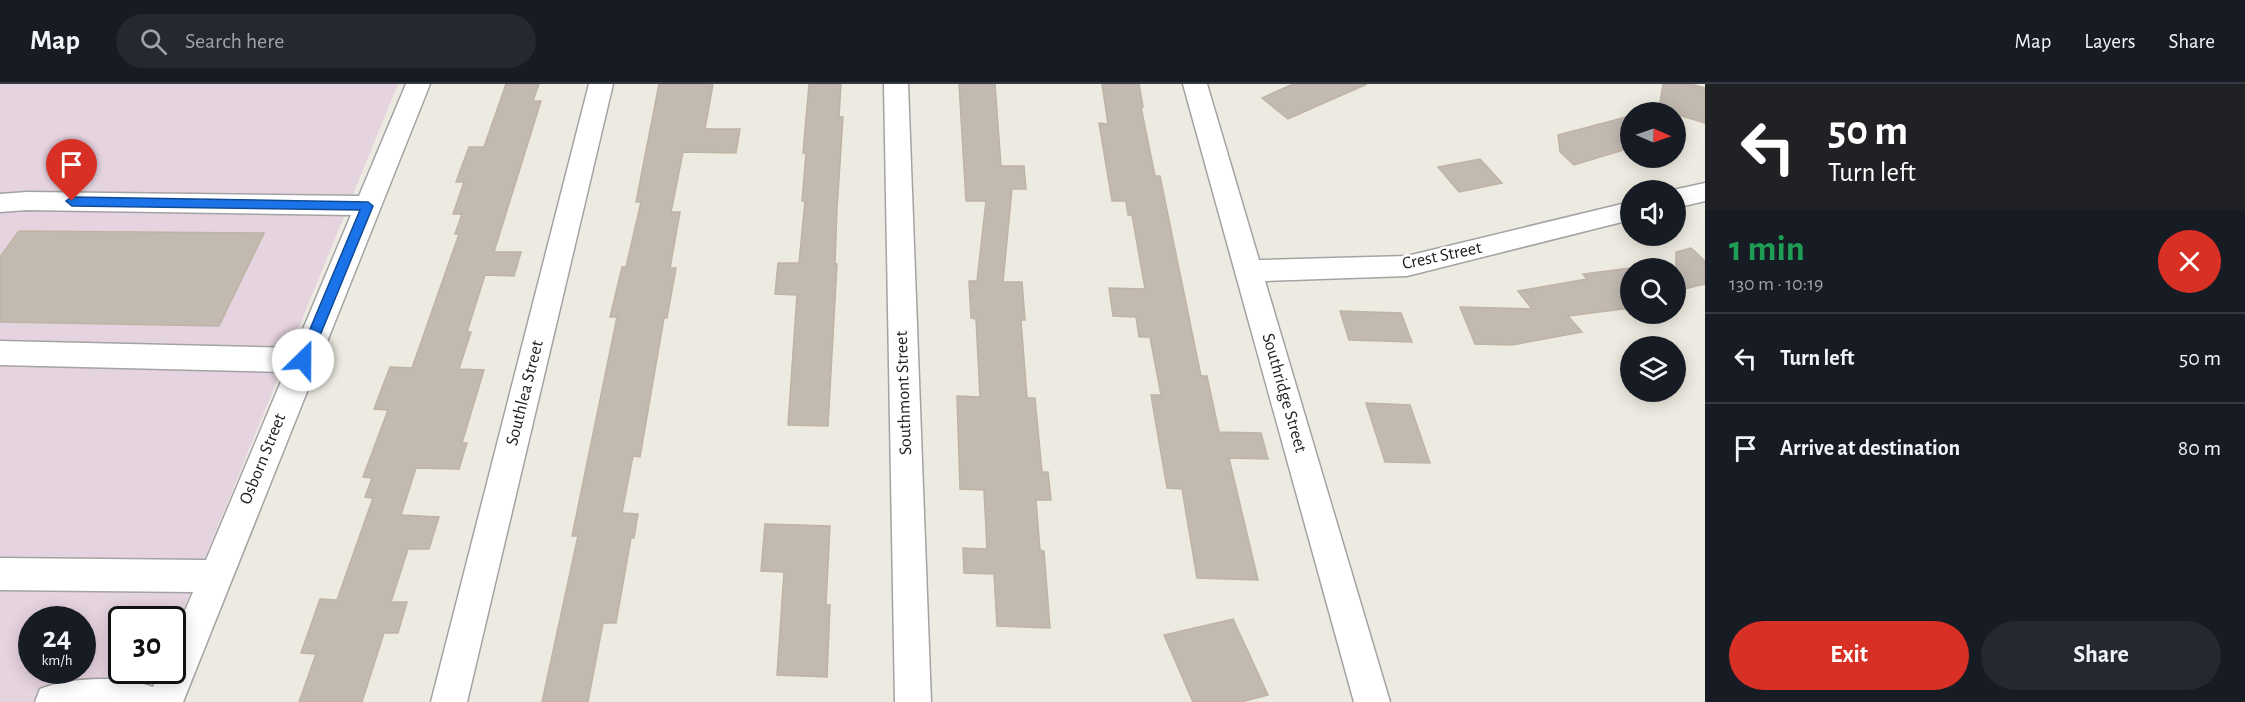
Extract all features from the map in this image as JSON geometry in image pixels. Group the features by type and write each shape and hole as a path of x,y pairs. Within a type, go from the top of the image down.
{"street":[{"name":"Osborn Street","path":"165,702 303,360 418,84"},
{"name":"Southlea Street","path":"449,702 601,84"},
{"name":"Southmont Street","path":"896,84 913,702"},
{"name":"Southridge Street","path":"1196,84 1372,702"},
{"path":"1686,197 1705,192"},
{"path":"0,203 27,201 368,206"},
{"name":"Crest Street","path":"1250,271 1407,266 1620,213"},
{"path":"0,353 303,360"},
{"path":"0,574 216,576"},
{"path":"53,702 114,697 146,702"}],"shaded area":[{"path":"0,84 398,84 185,606 108,606 108,684 153,684 146,702 0,702"}],"building":[{"path":"506,84 539,84 533,101 541,101 494,252 521,252 514,276 485,275 467,332 471,332 459,369 484,370 462,443 467,443 459,469 416,468 401,515 439,517 429,549 408,549 391,602 407,602 398,633 384,633 362,702 299,702 316,654 301,653 320,599 337,600 373,498 365,497 372,478 363,477 388,410 374,409 390,367 412,368 459,234 455,234 462,214 453,214 464,182 456,182 469,147 484,147"},
{"path":"659,84 713,84 705,129 740,129 736,153 683,152 671,212 680,212 670,268 676,268 667,318 664,318 640,457 633,456 622,513 638,514 634,538 631,538 616,623 603,623 588,702 542,702 578,536 572,536 617,317 610,317 622,267 626,267 641,202 636,202"},
{"path":"809,84 841,84 839,117 843,117 828,426 788,425 797,295 775,294 778,263 799,263 805,201 802,201 806,153 803,153"},
{"path":"959,84 995,84 1001,166 1024,166 1026,189 1012,189 1003,282 1022,282 1025,320 1021,320 1027,398 1035,398 1042,472 1048,472 1051,500 1036,500 1040,550 1044,551 1050,628 997,626 994,574 964,573 963,548 987,549 984,490 960,489 957,396 980,397 976,319 971,318 969,281 977,281 986,201 966,201"},
{"path":"1102,84 1139,84 1143,107 1141,107 1155,176 1160,176 1201,376 1207,376 1219,432 1261,433 1268,459 1229,458 1258,580 1197,578 1182,489 1167,488 1151,395 1161,395 1150,337 1139,337 1136,317 1113,316 1109,288 1145,289 1132,215 1128,215 1126,201 1112,201 1099,123 1108,124"},
{"path":"1293,84 1367,84 1288,119 1262,98"},
{"path":"1663,84 1691,84 1705,88 1705,123 1686,117 1686,102 1660,102"},
{"path":"1620,119 1620,151 1574,165 1560,152 1558,135"},
{"path":"1480,159 1502,183 1459,192 1438,167"},
{"path":"19,231 264,233 219,326 0,322 0,257"},
{"path":"1691,248 1705,261 1705,284 1686,289 1686,258 1676,258 1676,252"},
{"path":"1620,269 1620,309 1568,316 1582,332 1512,345 1475,344 1460,307 1532,309 1518,291 1587,279 1583,274"},
{"path":"1340,311 1401,313 1412,342 1349,340"},
{"path":"1366,403 1410,405 1430,463 1385,462"},
{"path":"765,524 830,526 826,605 830,605 827,677 777,675 784,572 761,571"},
{"path":"1233,619 1268,695 1241,702 1193,702 1164,635"}],"route":[{"path":"72,201 368,206 303,360"}]}
